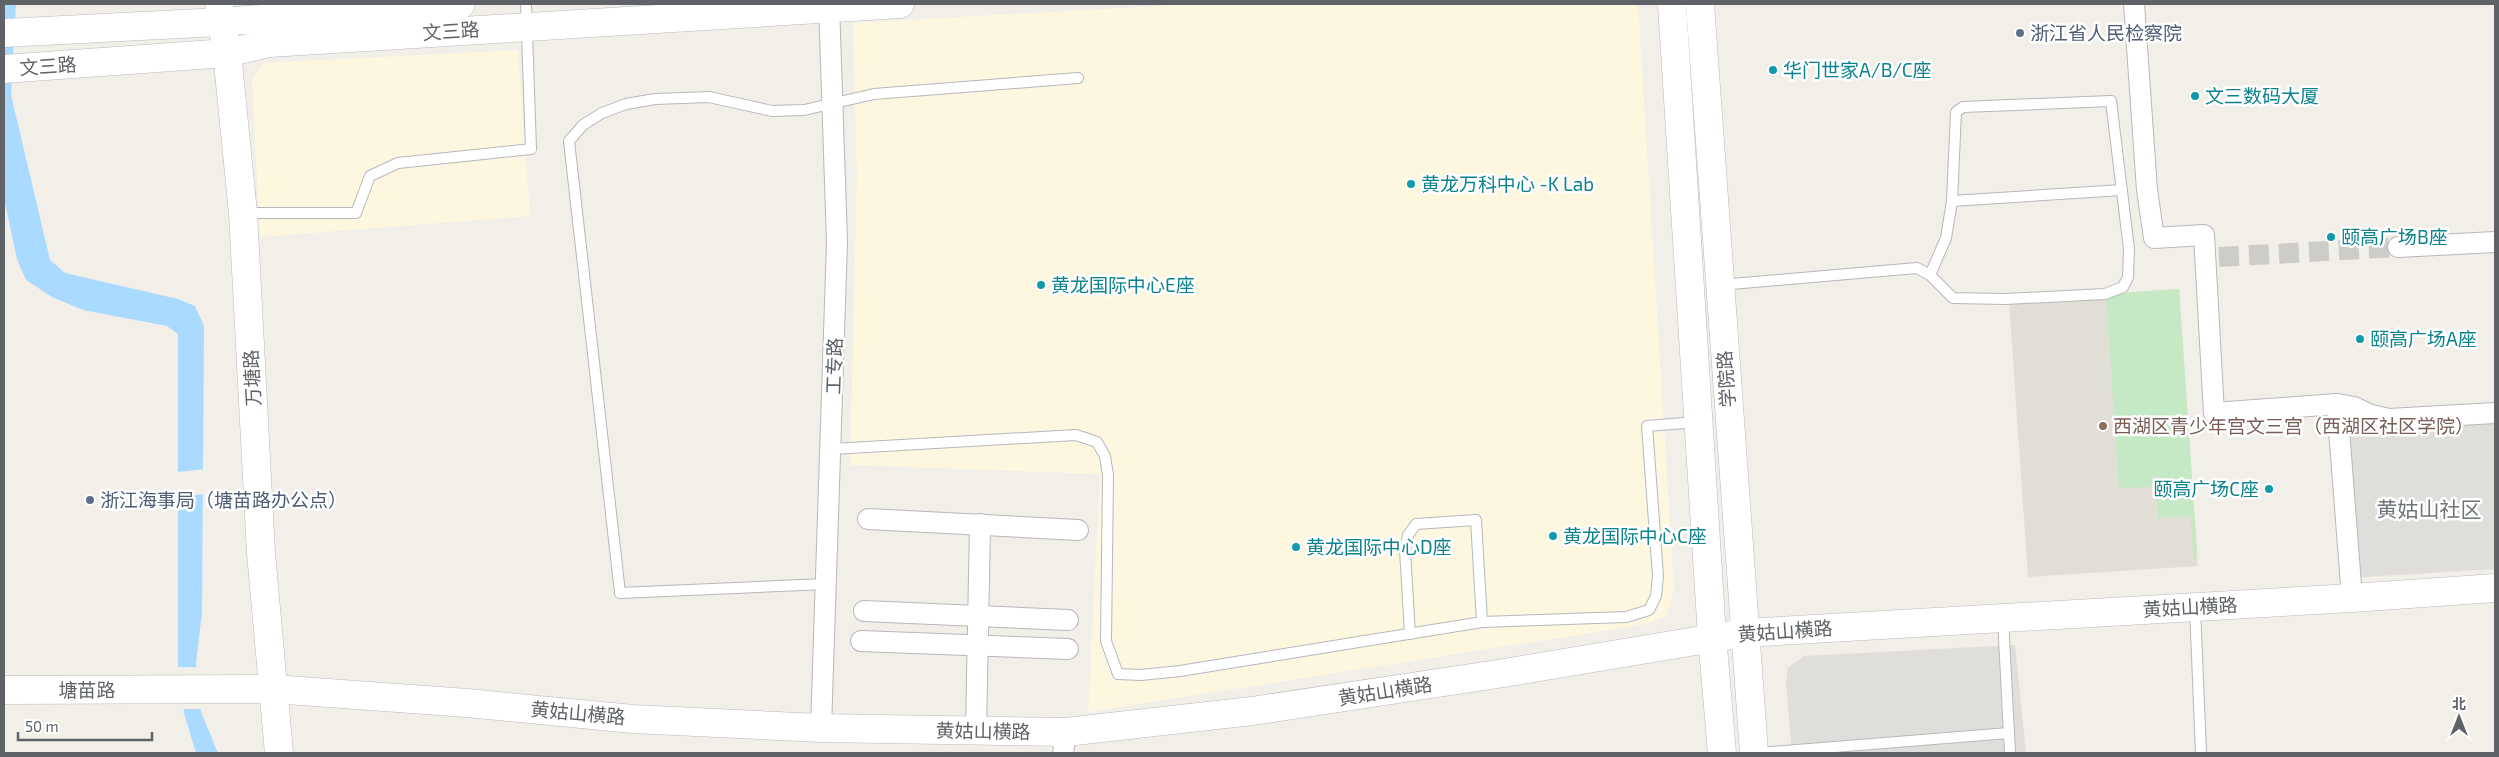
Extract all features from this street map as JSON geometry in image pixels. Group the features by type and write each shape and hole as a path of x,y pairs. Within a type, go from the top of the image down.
{"street":[{"name":"文三路","path":"15,32 220,13 461,4"},
{"name":"文三路","path":"16,68 227,53 269,43 526,15 900,4"},
{"name":"学院路","path":"1672,4 1712,636 1722,753"},
{"name":"学院路","path":"1700,4 1754,753"},
{"path":"2134,4 2147,190 2154,238 2204,235 2212,257 2214,412 2337,404 2354,407 2370,415 2389,419 2495,413"},
{"name":"工专路","path":"821,728 825,584 832,449 837,242 829,6"},
{"name":"万塘路","path":"220,13 227,53 243,214 261,553 279,753"},
{"path":"2398,247 2495,242"},
{"path":"2337,404 2352,598"},
{"path":"868,519 1078,530"},
{"path":"976,732 980,646 977,615 980,524"},
{"name":"黄姑山横路","path":"273,689 468,703 633,718 821,728 976,732 1064,743 1252,711 1504,673 1744,632 2352,598 2495,588"},
{"path":"864,611 1068,620"},
{"path":"861,641 1068,649"},
{"name":"塘苗路","path":"4,690 273,689"}],"lane":[{"path":"243,214 356,214 370,176 398,162 531,150 526,15"},
{"path":"825,584 620,593 569,141 583,125 602,114 626,104 655,100 709,97 772,111 804,110 874,94 1078,78"},
{"path":"1719,285 1917,268 1930,275 1953,298 2005,300 2106,294 2122,287 2128,276 2130,250 2111,101 1963,108 1956,112 1952,201 1946,238 1930,275"},
{"path":"1952,201 2122,190"},
{"path":"832,449 1076,435 1097,442 1105,456 1108,475 1106,640 1118,674 1141,675 1180,671 1482,622 1626,617 1649,610 1656,596 1658,576 1647,426 1698,422"},
{"path":"1410,634 1405,550 1408,535 1416,524 1476,520 1482,622"},
{"path":"2195,607 2201,753"},
{"path":"2003,618 2010,753"},
{"path":"1758,753 2009,733"}],"shaded area":[{"path":"1195,4 1638,4 1674,589 1667,616 1641,625 1088,712 1100,474 850,465 857,174 853,23"},
{"path":"518,50 530,216 260,237 252,81 264,63"},
{"name":"西湖区青少年宫文三宫（西湖区社区学院）","path":"2179,289 2198,566 2028,577 2009,301"},
{"path":"2495,419 2495,569 2350,578 2341,428"},
{"path":"2015,645 2026,753 1792,753 1786,683 1788,668 1804,656"}],"green space":[{"path":"2179,289 2197,551 2194,564 2190,516 2158,518 2155,486 2119,489 2106,294"}],"water":[{"path":"4,4 16,4 11,95 50,260 65,273 178,299 195,306 204,326 202,612 196,663 201,712 218,753 196,753 184,713 178,666 178,334 167,326 83,310 52,297 26,280 17,259 4,198"}],"pier":[{"path":"206,469 206,494 177,497 177,472"},
{"path":"176,667 199,667 203,709 181,709"}],"tunnel":[{"path":"2219,257 2398,247"}],"place":[{"name":"浙江省人民检察院","path":"2020,33"},
{"name":"华门世家A/B/C座","path":"1773,70"},
{"name":"文三数码大厦","path":"2195,96"},
{"name":"黄龙万科中心 -K Lab","path":"1411,184"},
{"name":"颐高广场B座","path":"2331,237"},
{"name":"黄龙国际中心E座","path":"1041,285"},
{"name":"颐高广场A座","path":"2360,339"},
{"name":"西湖区青少年宫文三宫（西湖区社区学院）","path":"2103,426"},
{"name":"颐高广场C座","path":"2269,489"},
{"name":"浙江海事局（塘苗路办公点）","path":"90,500"},
{"name":"黄龙国际中心C座","path":"1553,536"},
{"name":"黄龙国际中心D座","path":"1296,547"}],"district":[{"name":"黄姑山社区","path":"2429,510"}]}
